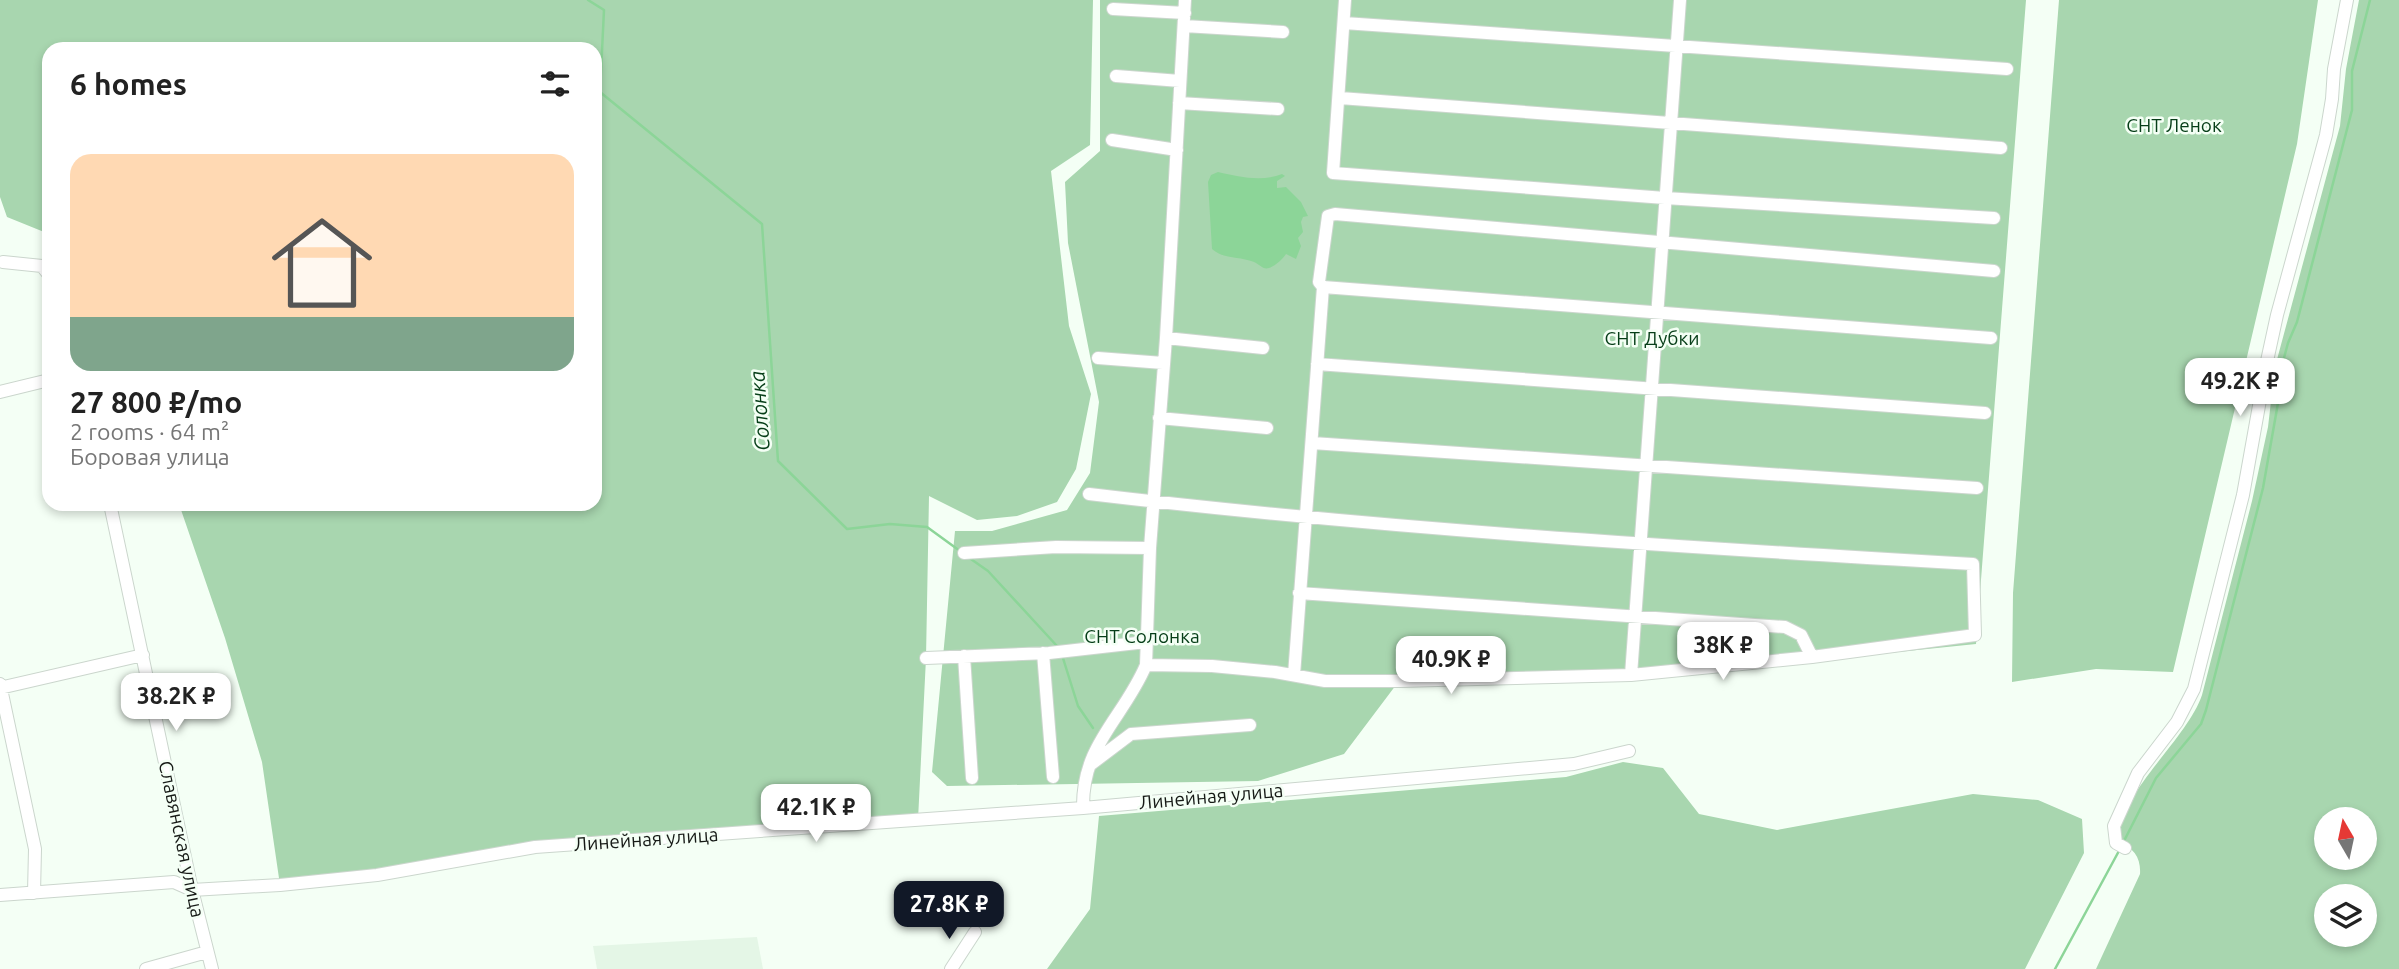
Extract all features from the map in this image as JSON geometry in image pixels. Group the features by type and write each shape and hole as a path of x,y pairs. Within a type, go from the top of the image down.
{"street":[{"path":"1345,0 1333,173 1665,198 1994,218"},
{"path":"1631,675 1680,0"},
{"path":"2120,845 2113,826 2138,773 2177,722 2194,689 2243,495 2275,326 2326,135 2347,0"},
{"path":"1113,9 1185,13 1283,32"},
{"path":"1083,808 1082,788 1098,743 1146,666 1150,548 1166,338 1185,13"},
{"path":"1344,23 2007,69"},
{"path":"1116,76 1180,81"},
{"path":"1340,99 2001,148"},
{"path":"1179,103 1278,109"},
{"path":"1112,140 1177,150"},
{"path":"1294,675 1323,288 1319,282 1328,216 1335,214 1994,271"},
{"path":"3,262 42,266"},
{"path":"1323,288 1991,338"},
{"path":"1166,338 1263,348"},
{"path":"1098,358 1163,363"},
{"path":"1317,364 1985,413"},
{"path":"0,392 42,382"},
{"path":"1159,418 1267,428"},
{"path":"1312,443 1977,488"},
{"path":"1089,494 1639,545 1973,564 1975,635 1812,657 1631,675 1399,681 1325,681 1212,666 1146,666"},
{"name":"Славянская улица","path":"112,511 192,890 212,969"},
{"path":"964,553 1056,547 1150,548"},
{"path":"1299,593 1785,627 1801,635 1812,657"},
{"path":"926,658 1043,653 1146,642"},
{"path":"1043,653 1053,778"},
{"path":"34,893 35,849 0,686 143,655"},
{"path":"964,656 972,778"},
{"path":"1087,768 1131,734 1250,725"},
{"name":"Линейная улица","path":"0,895 174,882 192,890 280,885 377,876 535,847 1083,808 1574,764 1629,751"},
{"path":"951,969 975,932"},
{"path":"146,969 208,952"}],"shaded area":[{"path":"1218,172 1250,178 1282,174 1285,176 1277,181 1277,188 1286,187 1301,202 1308,216 1303,217 1301,222 1303,232 1298,238 1301,246 1296,259 1286,254 1274,266 1265,268 1248,260 1222,255 1212,249 1208,182 1211,175"},
{"path":"757,937 763,969 597,969 593,946"}],"green space":[{"path":"0,0 1093,0 1090,145 1051,171 1069,326 1091,394 1076,469 1057,502 1017,516 977,520 929,496 926,658 918,820 535,847 280,885 262,762 225,638 181,511 602,511 602,42 42,42 42,231 7,217 0,197"},
{"name":"СНТ Дубки","path":"1100,0 2026,0 1976,644 1663,676 1399,681 1344,754 1258,781 947,786 932,772 955,531 992,531 1067,510 1090,473 1099,402 1068,243 1065,182 1100,151"},
{"name":"СНТ Ленок","path":"2059,0 2318,0 2297,144 2173,672 2096,669 2012,682 2013,593"},
{"path":"2359,0 2399,0 2399,969 2096,969 2140,874 2136,854 2119,842 2121,825 2128,806 2182,731 2202,695 2252,501 2268,427 2275,367 2340,126 2346,69"},
{"path":"1623,762 1663,768 1699,814 1777,830 1973,794 2038,800 2082,819 2084,853 2025,969 1047,969 1090,909 1099,816 1566,777"}],"waterway":[{"name":"Солонка","path":"588,0 604,10 602,51"},
{"path":"2123,843 2156,778 2201,724 2206,710 2263,488 2278,403 2281,369 2297,322 2352,110 2352,71 2370,0"},
{"name":"Солонка","path":"602,94 762,224 778,461 847,529 890,524 927,527 960,551"},
{"name":"Солонка","path":"968,557 988,571 1057,646"},
{"name":"Солонка","path":"1062,655 1078,706 1093,728"},
{"path":"2055,969 2120,849"}],"park label":[{"name":"СНТ Солонка","path":"1142,636"}]}
